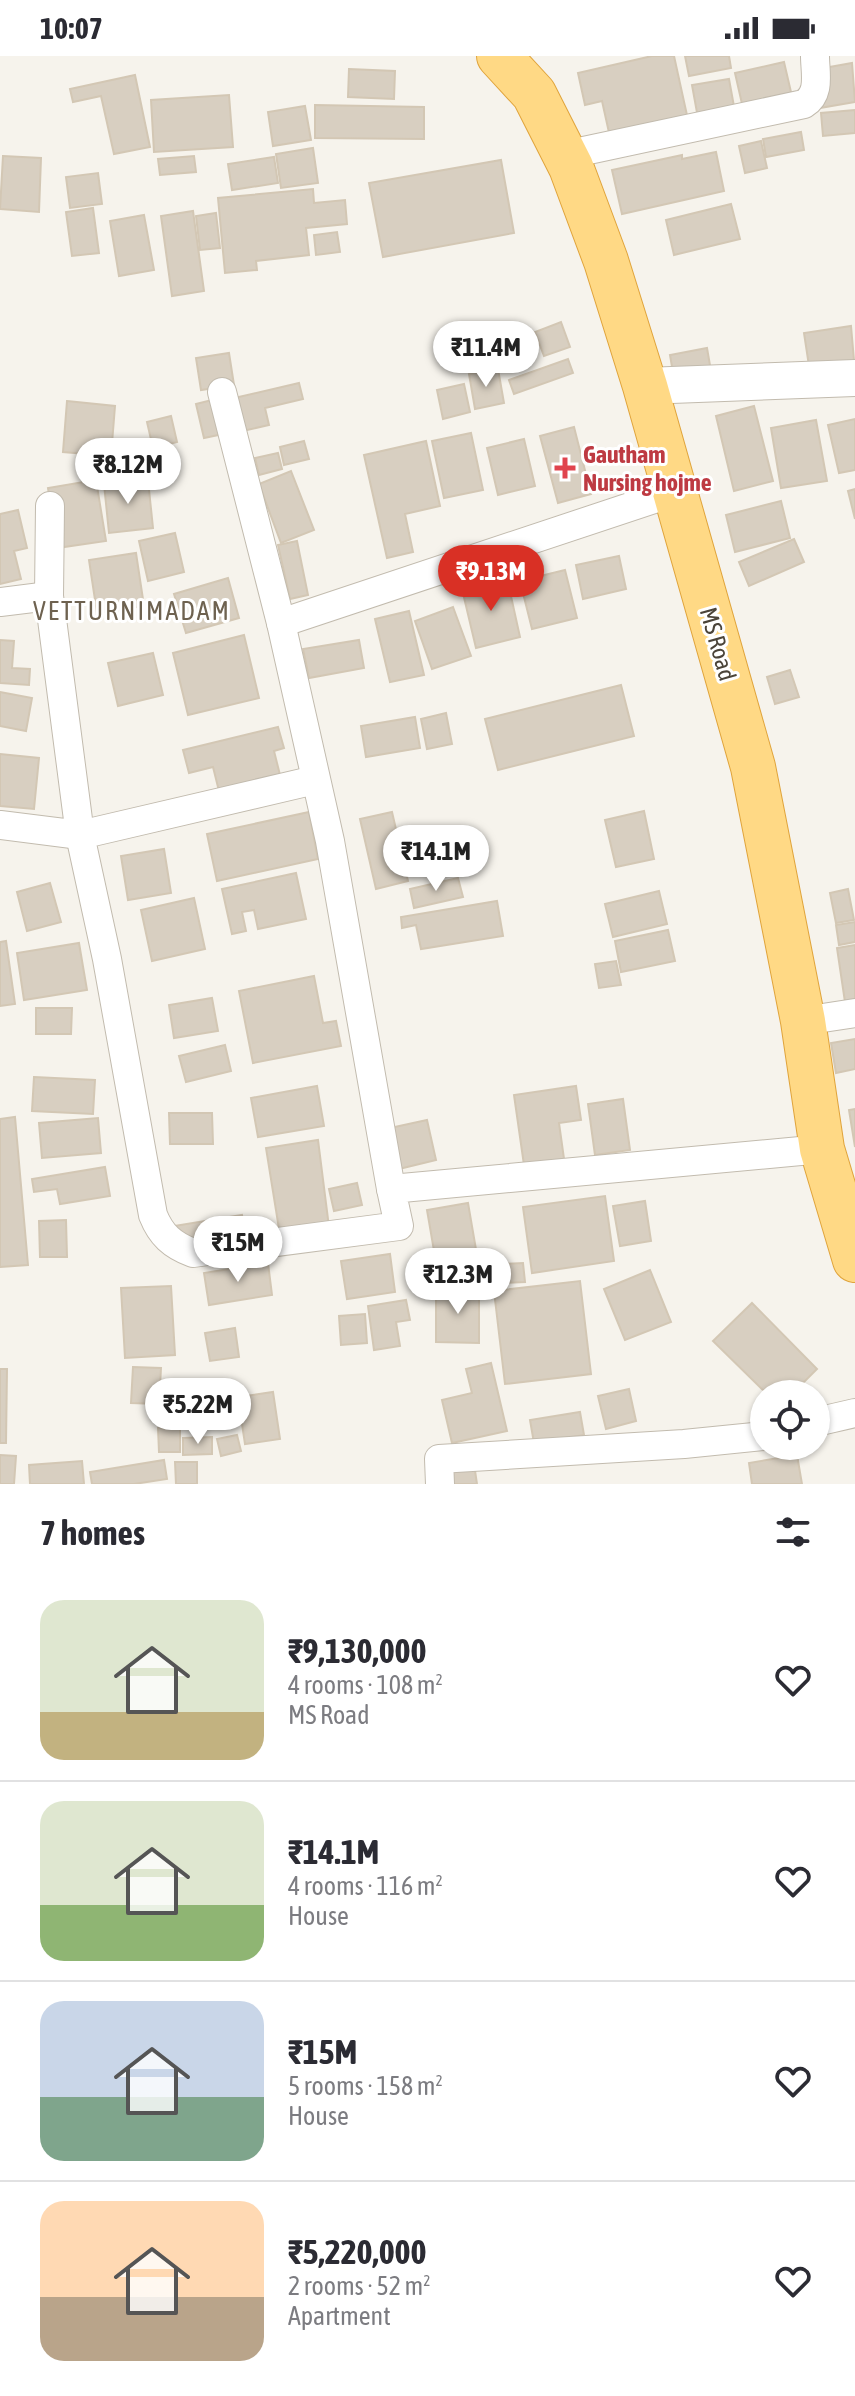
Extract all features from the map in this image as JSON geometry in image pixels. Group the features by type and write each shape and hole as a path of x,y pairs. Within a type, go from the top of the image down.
{"highway":[{"name":"MS Road","path":"499,56 534,94 565,155 606,261 645,386 753,767 803,1021 822,1149 855,1260"}],"street":[{"path":"565,155 804,104 815,93 815,56"},
{"path":"645,386 855,378"},
{"path":"50,506 49,596 80,835 107,959 153,1215 160,1232 177,1247 193,1253 399,1226 330,841 281,623 222,392"},
{"path":"281,623 675,492"},
{"path":"0,602 49,596"},
{"path":"0,825 80,835 315,780"},
{"path":"803,1021 855,1013"},
{"path":"391,1189 822,1149"},
{"path":"830,1419 855,1413"},
{"path":"440,1484 439,1459 750,1437"}],"building":[{"path":"652,56 674,56 692,138 614,155 602,101 585,105 578,73"},
{"path":"685,56 729,56 731,68 689,76"},
{"path":"784,62 794,105 745,117 735,73"},
{"path":"852,63 855,102 814,109 807,71"},
{"path":"349,69 395,71 394,99 348,97"},
{"path":"135,75 150,147 114,154 101,96 73,102 70,89"},
{"path":"729,79 737,123 700,129 692,85"},
{"path":"229,95 233,147 154,152 151,100"},
{"path":"315,105 424,107 424,139 315,138"},
{"path":"305,106 311,140 273,146 268,112"},
{"path":"855,110 855,133 823,136 821,113"},
{"path":"801,132 804,150 766,157 763,139"},
{"path":"761,141 767,168 745,173 739,146"},
{"path":"313,148 318,183 281,188 276,154"},
{"path":"716,152 724,191 622,214 612,170 682,155 682,159"},
{"path":"3,156 41,158 39,212 0,209"},
{"path":"194,156 196,172 160,175 158,159"},
{"path":"274,157 278,183 232,190 228,164"},
{"path":"501,160 514,233 383,257 369,183"},
{"path":"98,173 102,204 70,208 66,177"},
{"path":"313,189 314,203 345,200 347,224 306,228 309,255 256,261 257,270 225,273 218,198"},
{"path":"731,204 740,239 674,255 666,220"},
{"path":"93,208 99,253 72,256 66,212"},
{"path":"193,211 204,291 172,296 161,216"},
{"path":"216,213 220,248 200,250 196,216"},
{"path":"144,215 154,270 119,276 110,221"},
{"path":"337,232 340,252 316,255 314,235"},
{"path":"561,322 570,347 544,356 535,332"},
{"path":"851,326 855,372 811,379 804,333"},
{"path":"517,328 521,354 491,359 486,333"},
{"path":"707,348 712,377 675,384 670,355"},
{"path":"229,353 234,385 201,390 196,358"},
{"path":"568,359 573,373 514,394 509,380"},
{"path":"498,369 504,403 475,409 469,374"},
{"path":"299,383 303,399 265,408 269,425 238,432 230,399"},
{"path":"464,384 470,412 443,419 437,390"},
{"path":"220,398 228,433 204,438 196,404"},
{"path":"67,401 115,406 111,456 63,452"},
{"path":"754,406 773,481 734,491 716,416"},
{"path":"171,416 177,442 153,448 147,422"},
{"path":"855,419 855,470 839,473 828,425"},
{"path":"816,420 827,481 781,488 771,428"},
{"path":"574,427 591,494 558,503 540,436"},
{"path":"471,433 483,490 444,498 432,441"},
{"path":"524,439 535,486 498,495 487,448"},
{"path":"304,441 309,459 284,465 280,447"},
{"path":"426,441 440,506 405,514 413,552 387,558 364,455"},
{"path":"278,453 282,469 259,475 255,458"},
{"path":"291,471 314,530 281,543 259,484"},
{"path":"96,480 106,541 57,548 48,488"},
{"path":"148,480 153,528 109,533 104,484"},
{"path":"855,489 855,519 848,491"},
{"path":"781,501 790,538 735,552 726,515"},
{"path":"18,510 27,548 14,551 21,579 0,584 0,514"},
{"path":"175,533 184,572 148,581 139,541"},
{"path":"794,539 804,562 749,586 739,562"},
{"path":"297,541 308,595 290,599 278,545"},
{"path":"136,553 144,606 97,613 89,560"},
{"path":"619,556 626,589 583,599 576,565"},
{"path":"565,570 577,618 532,629 520,581"},
{"path":"228,578 239,618 186,633 174,594"},
{"path":"507,578 520,637 476,648 462,589"},
{"path":"453,607 471,656 432,669 415,621"},
{"path":"409,611 424,675 390,682 375,619"},
{"path":"244,635 259,698 188,715 173,653"},
{"path":"0,640 14,641 12,668 30,669 29,685 0,683"},
{"path":"359,640 364,668 309,678 303,649"},
{"path":"153,653 163,695 118,706 108,663"},
{"path":"790,670 799,697 775,704 767,677"},
{"path":"621,685 634,736 498,770 485,719"},
{"path":"0,692 32,698 26,731 0,726"},
{"path":"446,713 452,744 427,749 421,719"},
{"path":"415,717 420,748 366,757 361,726"},
{"path":"278,727 284,748 274,751 280,775 219,791 213,767 189,773 183,750"},
{"path":"0,754 39,758 34,809 0,806"},
{"path":"644,811 654,859 616,867 605,820"},
{"path":"309,812 318,859 217,881 207,834"},
{"path":"392,812 408,881 376,889 360,819"},
{"path":"164,849 171,893 128,900 121,856"},
{"path":"296,873 306,919 258,929 254,910 242,912 246,931 232,934 222,889"},
{"path":"458,878 463,897 414,908 410,889"},
{"path":"50,883 61,922 27,931 17,892"},
{"path":"848,889 854,920 836,923 830,893"},
{"path":"659,891 667,924 613,937 605,904"},
{"path":"194,898 205,949 152,961 141,910"},
{"path":"497,901 503,936 421,949 416,925 402,928 401,917"},
{"path":"855,922 855,942 839,945 836,925"},
{"path":"668,930 675,961 621,972 615,941"},
{"path":"6,941 15,1004 0,1006 0,942"},
{"path":"79,943 87,990 24,1000 17,953"},
{"path":"855,945 855,1000 845,1002 837,948"},
{"path":"616,961 621,985 599,988 595,964"},
{"path":"314,976 323,1023 336,1021 341,1046 253,1063 239,991"},
{"path":"212,998 218,1031 174,1038 169,1005"},
{"path":"36,1008 72,1008 71,1034 36,1034"},
{"path":"855,1039 855,1069 836,1073 831,1043"},
{"path":"225,1045 231,1071 186,1082 179,1056"},
{"path":"34,1077 95,1080 93,1114 32,1111"},
{"path":"317,1086 324,1126 258,1137 251,1098"},
{"path":"576,1086 581,1120 559,1123 565,1166 525,1172 514,1095"},
{"path":"623,1099 630,1150 595,1155 588,1104"},
{"path":"855,1109 855,1147 849,1110"},
{"path":"169,1113 212,1113 213,1144 170,1144"},
{"path":"15,1117 28,1265 0,1267 0,1119"},
{"path":"98,1118 101,1153 42,1158 39,1123"},
{"path":"427,1120 436,1160 399,1169 390,1128"},
{"path":"318,1140 329,1227 280,1235 266,1148"},
{"path":"105,1167 110,1196 60,1204 57,1189 34,1192 32,1179"},
{"path":"357,1183 362,1205 334,1211 329,1189"},
{"path":"605,1196 614,1261 532,1273 523,1207"},
{"path":"645,1201 651,1241 620,1246 613,1206"},
{"path":"468,1203 479,1267 438,1274 427,1210"},
{"path":"242,1215 246,1243 173,1256 168,1227"},
{"path":"66,1220 67,1257 40,1257 39,1221"},
{"path":"390,1254 395,1292 347,1299 341,1261"},
{"path":"268,1263 272,1295 209,1305 204,1273"},
{"path":"523,1263 525,1282 501,1283 500,1264"},
{"path":"650,1270 671,1322 625,1340 604,1289"},
{"path":"580,1281 591,1374 505,1384 494,1291"},
{"path":"171,1286 175,1355 125,1358 121,1288"},
{"path":"436,1288 479,1289 479,1343 436,1342"},
{"path":"406,1300 410,1320 396,1322 400,1346 374,1350 368,1306"},
{"path":"752,1303 817,1369 806,1380 753,1380 713,1341"},
{"path":"365,1314 367,1343 341,1345 339,1316"},
{"path":"235,1328 239,1357 210,1361 205,1333"},
{"path":"491,1363 507,1431 452,1443 442,1400 472,1393 466,1369"},
{"path":"133,1367 161,1368 159,1404 131,1403"},
{"path":"0,1369 7,1369 6,1443 0,1443"},
{"path":"629,1389 636,1421 606,1429 598,1396"},
{"path":"273,1392 280,1439 245,1444 238,1397"},
{"path":"580,1412 584,1435 534,1443 530,1420"},
{"path":"180,1427 180,1452 159,1452 158,1428"},
{"path":"237,1435 241,1451 221,1456 217,1439"},
{"path":"212,1437 212,1454 183,1455 183,1438"},
{"path":"0,1455 16,1456 14,1484 0,1484"},
{"path":"164,1460 167,1479 134,1484 92,1484 90,1472"},
{"path":"798,1460 802,1484 752,1484 749,1463"},
{"path":"82,1461 84,1484 30,1484 29,1465"},
{"path":"175,1462 197,1462 197,1484 176,1484"},
{"path":"474,1464 477,1484 445,1484 442,1469"}],"place":[{"name":"Gautham Nursing hojme","path":"565,468"}],"district":[{"name":"VETTURNIMADAM","path":"132,611"}]}
